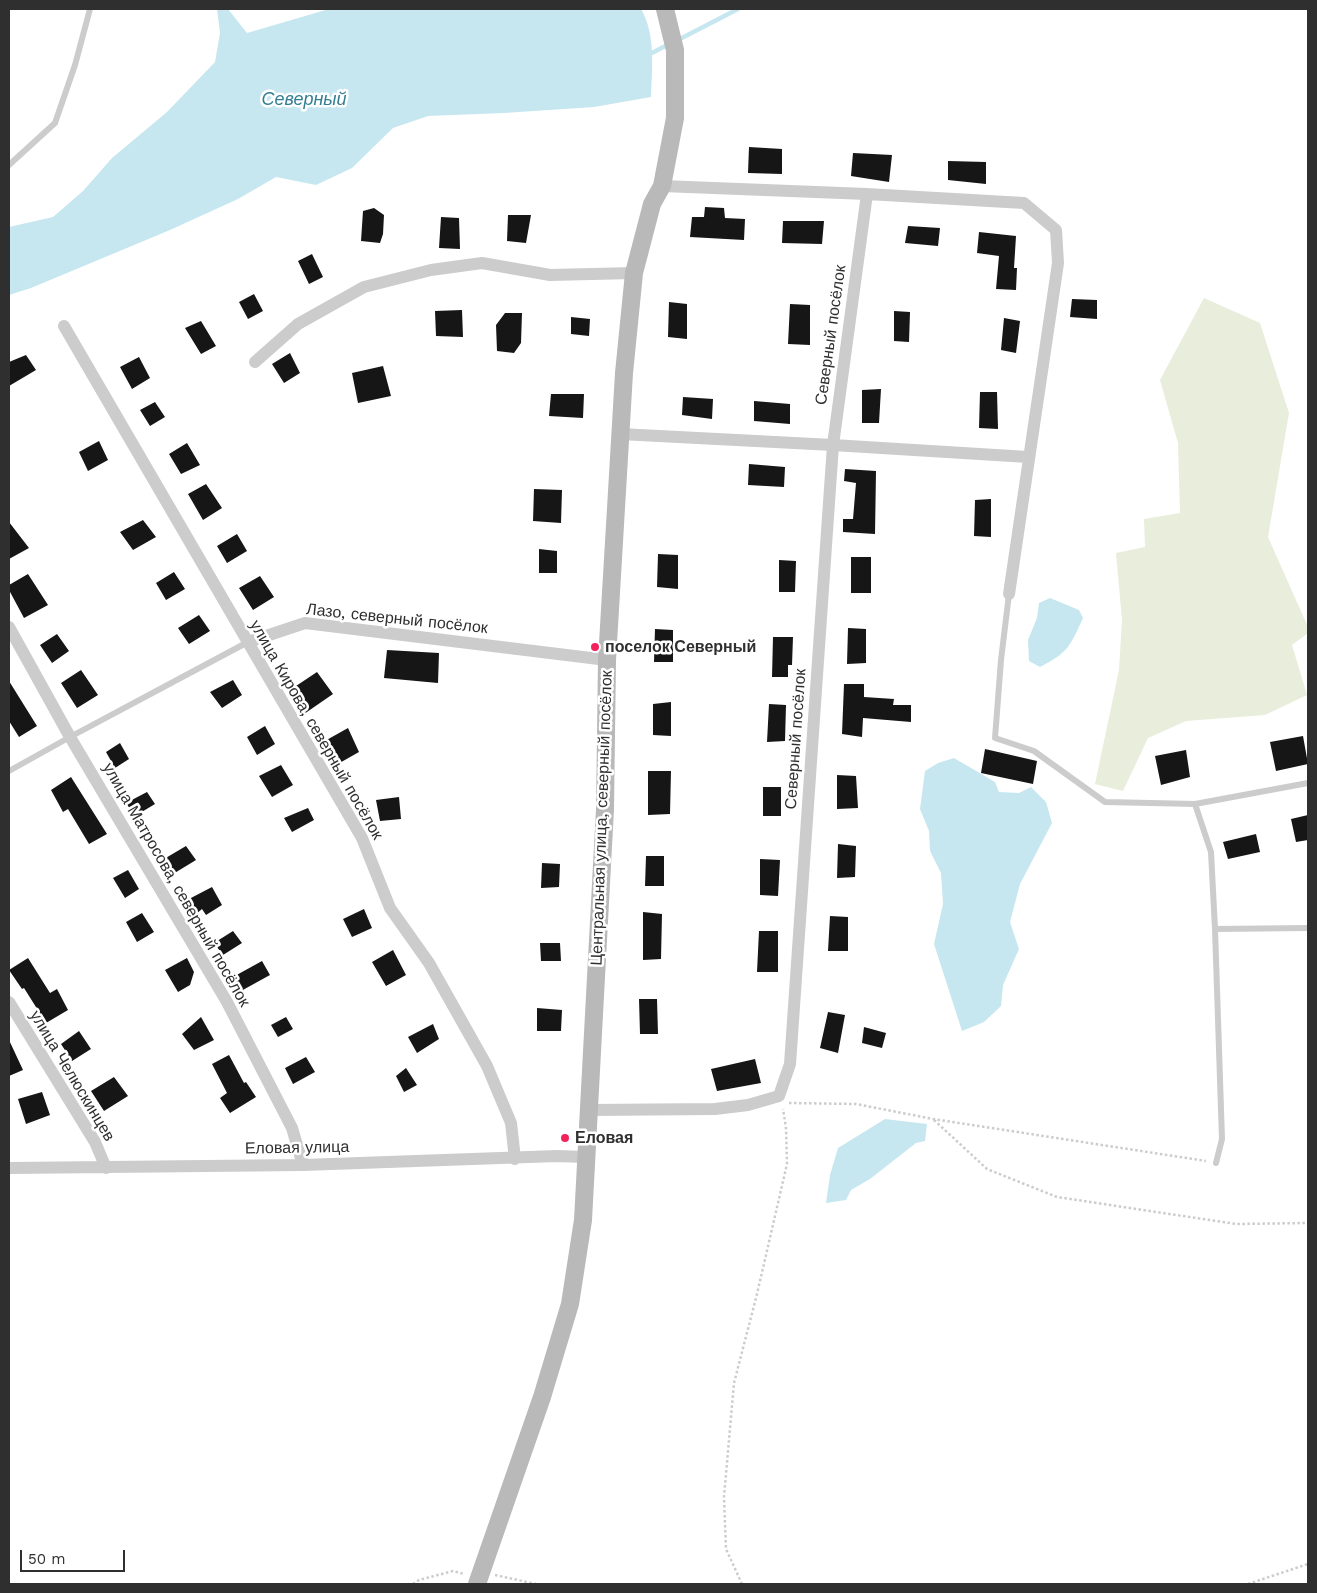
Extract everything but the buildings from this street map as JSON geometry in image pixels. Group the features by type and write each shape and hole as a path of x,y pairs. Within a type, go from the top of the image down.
{"street":[{"name":"Центральная улица, северный посёлок","path":"479,1578 542,1397 570,1304 583,1220 605,809 607,660 620,434 634,273 652,204 662,186 675,118 675,50 664,9"},
{"path":"662,186 867,194 1024,203 1056,230 1058,263 1009,594"},
{"name":"Северный посёлок","path":"590,1110 715,1109 748,1105 779,1096 784,1085 790,1064 833,445 867,194"},
{"path":"255,362 298,324 364,287 432,270 482,263 550,275 634,273"},
{"name":"улица Кирова, северный посёлок","path":"64,326 362,838 390,908 429,963 487,1066 511,1123 515,1159"},
{"path":"620,434 1028,457"},
{"name":"Лазо, северный посёлок","path":"248,642 305,623 607,660"},
{"name":"улица Матросова, северный посёлок","path":"9,627 70,737 227,1002 292,1128 303,1165"},
{"name":"улица Челюскинцев","path":"9,1002 95,1142 106,1168"},
{"name":"Еловая улица","path":"9,1168 303,1165 515,1159 557,1156 585,1157"}],"lane":[{"path":"9,166 55,123 75,65 90,9"},
{"path":"1009,594 1001,660 995,738 1034,751 1105,802 1195,804 1308,783"},
{"name":"Лазо, северный посёлок","path":"9,771 248,642"},
{"path":"1195,804 1211,852 1222,1139 1216,1163"},
{"path":"1215,929 1308,928"}],"path":[{"path":"742,1584 726,1549 725,1487 734,1383 787,1164 786,1128 782,1102 856,1104 932,1119 1216,1163"},
{"path":"932,1119 987,1169 1057,1198 1236,1224 1308,1223"},
{"path":"1248,1584 1308,1564"},
{"path":"413,1584 420,1580 453,1571 479,1578 536,1584"}],"green space":[{"path":"1204,298 1260,323 1289,413 1268,537 1308,627 1308,633 1292,645 1307,695 1265,715 1186,721 1148,738 1123,791 1095,784 1119,670 1122,620 1116,553 1145,547 1144,519 1180,513 1178,443 1160,380"}],"water":[{"name":"Северный","path":"217,9 228,9 247,33 329,9 641,9 646,19 651,41 651,97 594,107 428,116 393,128 352,168 316,185 276,177 238,199 170,230 31,288 9,295 9,227 53,217 83,191 112,158 167,112 215,62 220,33"},
{"path":"1050,598 1079,610 1083,618 1068,647 1057,657 1040,667 1029,661 1028,640 1037,618 1039,603"},
{"path":"954,758 995,782 999,792 1019,793 1031,787 1046,802 1052,823 1020,884 1010,922 1019,949 1003,985 1001,1006 984,1022 962,1031 934,944 943,904 941,873 930,851 929,831 920,809 925,771 938,763"},
{"path":"885,1119 927,1124 925,1141 916,1143 870,1179 851,1190 846,1200 826,1203 830,1175 838,1148"}],"waterway":[{"path":"676,41 738,9"},
{"path":"652,53 669,44"}],"place":[{"name":"поселок Северный","path":"595,647"},
{"name":"Еловая","path":"565,1138"}]}
